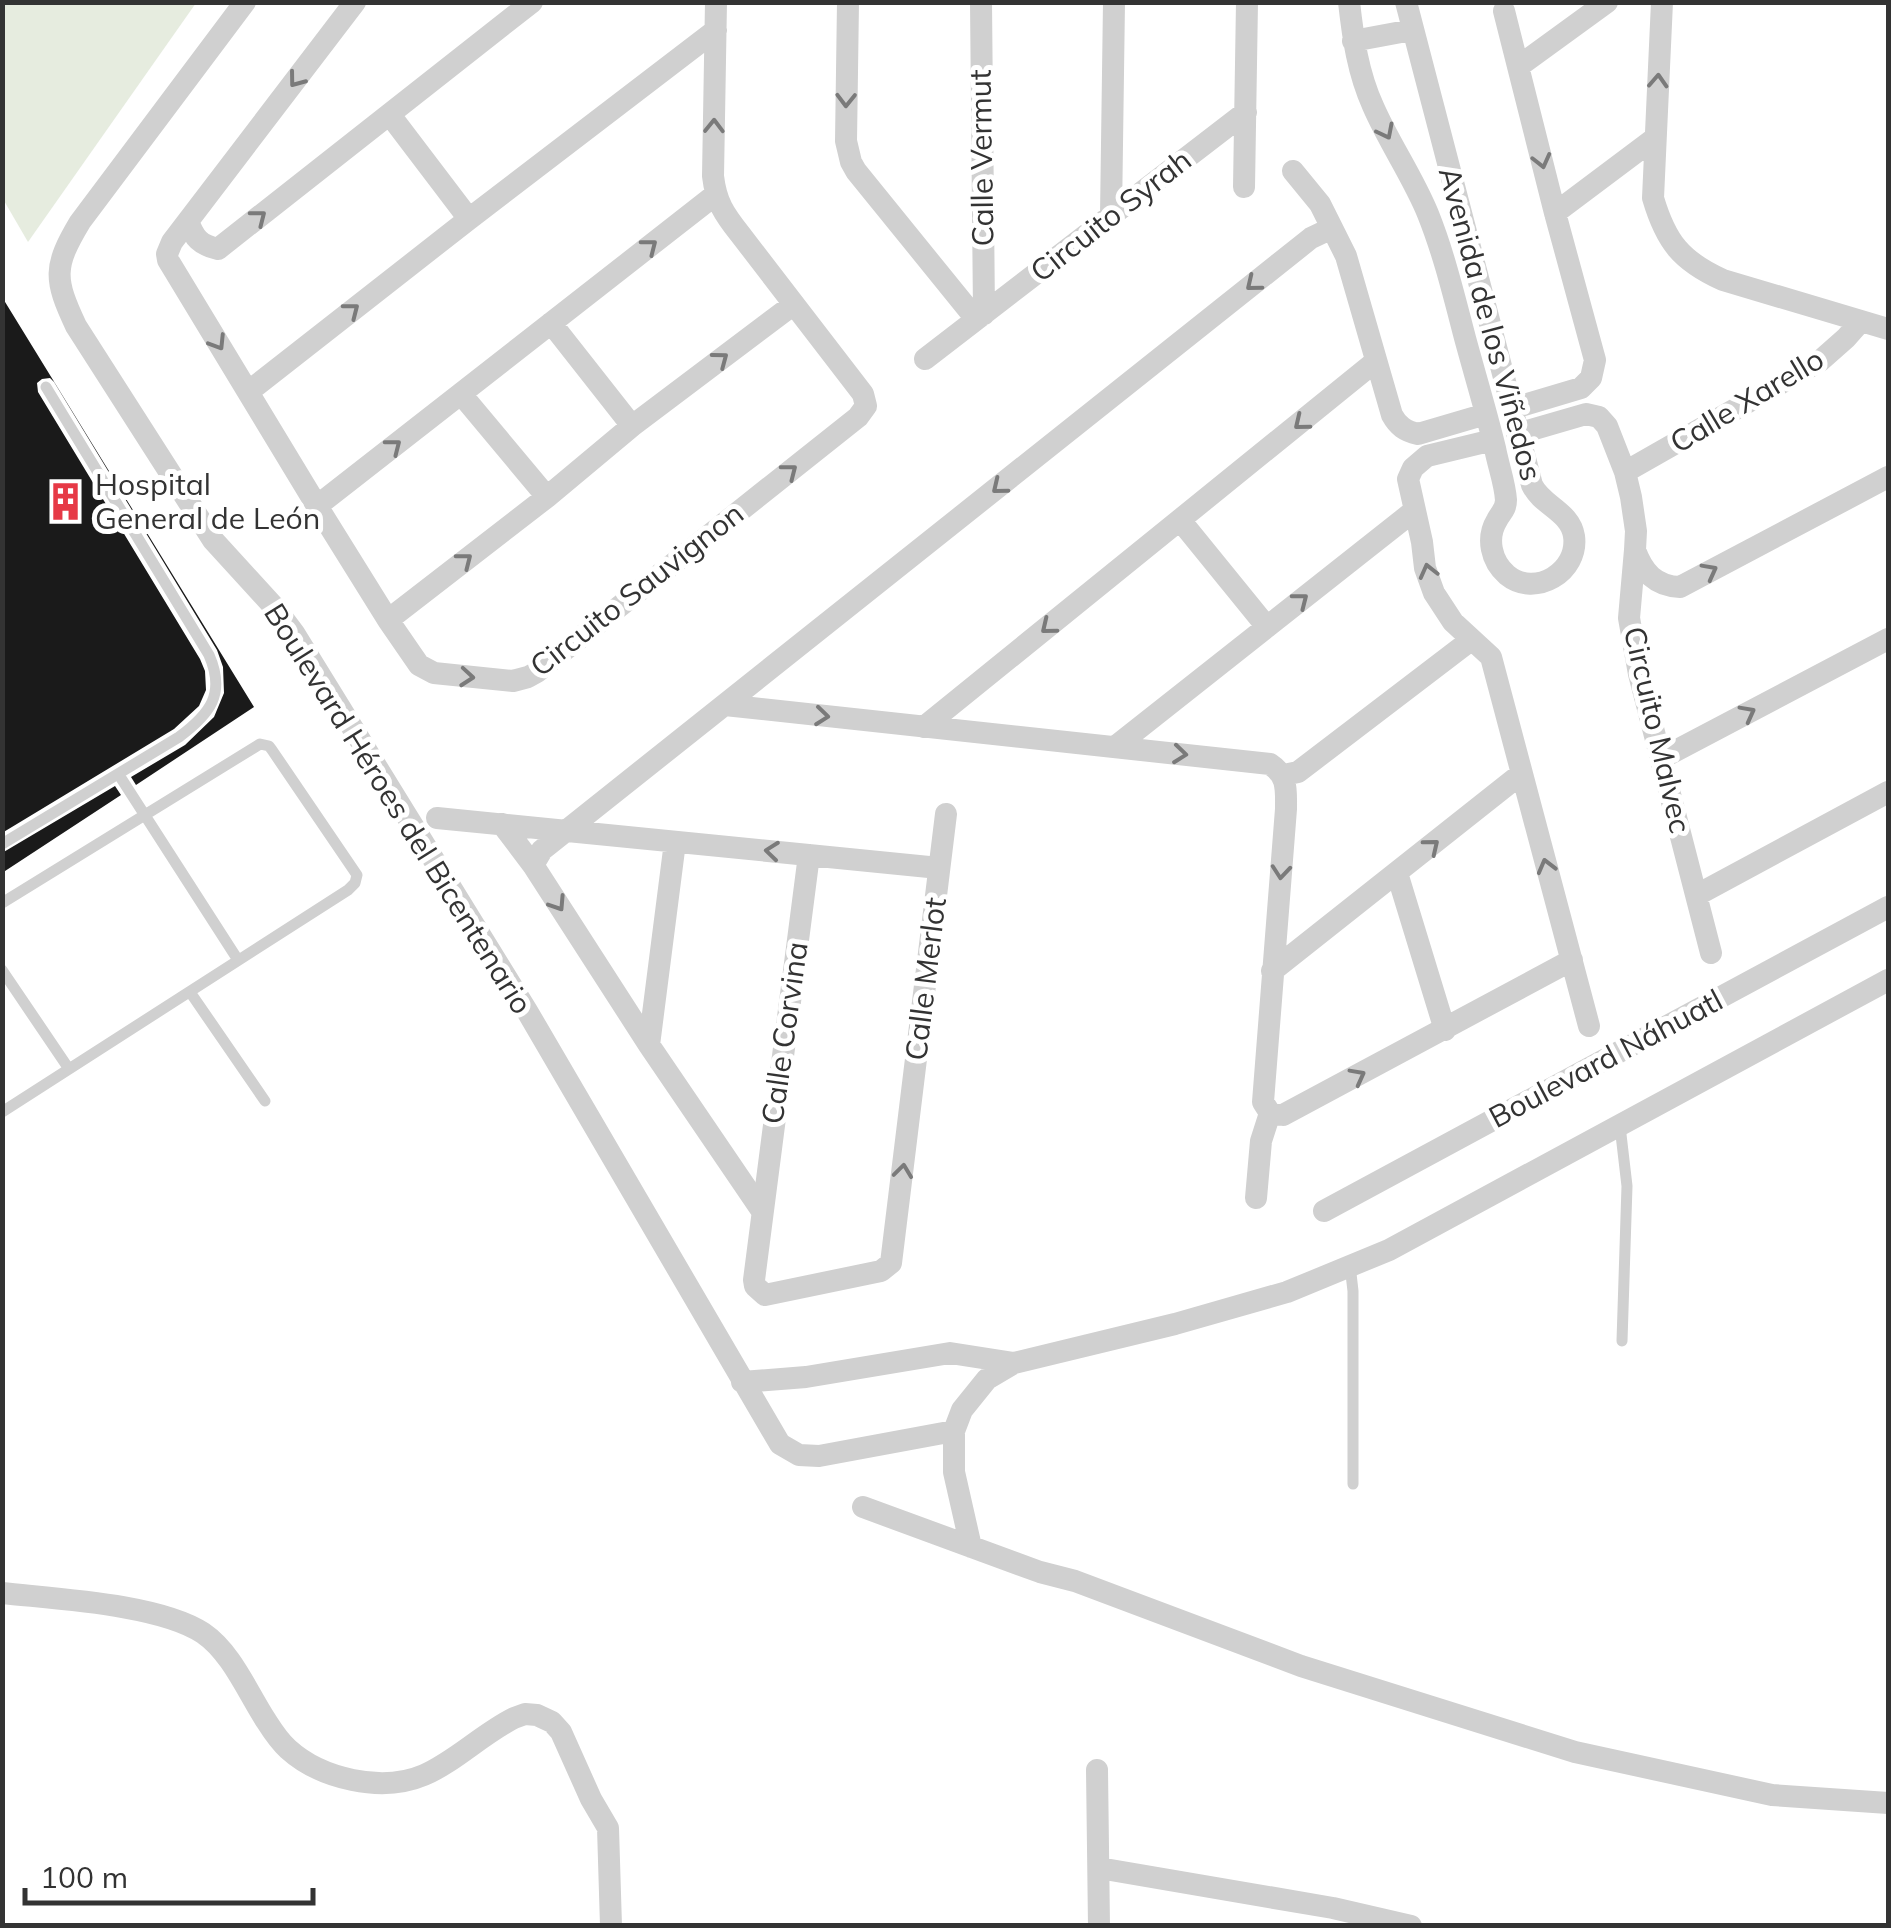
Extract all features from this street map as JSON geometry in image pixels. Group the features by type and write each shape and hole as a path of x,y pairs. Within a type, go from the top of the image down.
{"street":[{"name":"Boulevard Héroes del Bicentenario","path":"245,2 80,222 60,260 64,300 92,352 213,540 294,633 526,1011 780,1444 799,1454 819,1456 954,1431"},
{"name":"Circuito Sauvignon","path":"355,2 169,247 168,260 388,620 420,664 429,672 513,681 537,672 866,406 862,394 723,211 716,195 716,2"},
{"path":"188,221 194,237 204,246 218,249 532,2"},
{"path":"848,2 846,142 851,162 980,316"},
{"name":"Calle Vermut","path":"980,2 980,316"},
{"path":"1111,215 1114,2"},
{"path":"1244,187 1247,2"},
{"name":"Avenida de los Viñedos","path":"1349,2 1353,41 1373,106 1441,247 1493,440 1506,508 1492,532 1492,553 1496,563 1512,578 1544,582 1563,570 1574,541 1568,520 1537,496 1517,434 1406,2"},
{"path":"1518,66 1608,2"},
{"path":"1662,2 1653,198 1660,223 1672,244 1698,269 1723,280 1888,329"},
{"path":"1504,11 1596,360 1591,378 1581,388 1510,409"},
{"path":"248,392 716,30"},
{"path":"1353,41 1412,30"},
{"name":"Circuito Syrah","path":"924,358 1246,112"},
{"path":"390,115 469,219"},
{"path":"1555,213 1656,138"},
{"path":"1293,171 1320,204 1352,272 1392,414 1402,428 1418,434 1486,414"},
{"path":"318,506 716,195"},
{"path":"533,866 542,850 612,794 1311,238 1332,228"},
{"path":"388,620 632,426 794,304"},
{"name":"Calle Xarello","path":"1625,472 1820,361 1860,320"},
{"path":"552,323 632,426"},
{"path":"924,726 1376,361"},
{"path":"462,394 547,496"},
{"name":"Circuito Malvec","path":"1517,434 1593,414 1607,426 1625,472 1634,516 1635,550 1629,618 1711,953"},
{"path":"1493,440 1427,456 1413,468 1408,479 1425,568 1434,593 1453,622 1490,657 1590,1026"},
{"path":"1635,550 1649,575 1660,584 1680,587 1888,477"},
{"path":"1115,748 1415,510"},
{"path":"1180,520 1267,627"},
{"path":"1662,758 1888,639"},
{"path":"1284,775 1298,772 1470,640"},
{"path":"764,673 762,686 767,710"},
{"path":"725,705 1270,764 1284,775 1286,785 1263,1102 1270,1113 1283,1115 1572,960"},
{"path":"1272,971 1522,774"},
{"path":"1697,895 1888,792"},
{"path":"612,794 608,813 614,836"},
{"path":"939,868 946,814"},
{"name":"Calle Merlot","path":"437,818 939,868 891,1263 881,1271 772,1295 759,1292"},
{"path":"502,824 762,1211"},
{"path":"649,1045 676,842"},
{"name":"Calle Corvina","path":"759,1292 754,1280 809,855"},
{"path":"1397,873 1444,1030"},
{"name":"Boulevard Náhuatl","path":"1324,1211 1888,907"},
{"path":"971,1547 954,1472 954,1431 962,1410 987,1379 1014,1364 1288,1292 1389,1250 1888,980"},
{"path":"1256,1198 1261,1141 1270,1113"},
{"path":"742,1382 806,1377 950,1353 1014,1364"},
{"path":"863,1507 1301,1666 1576,1752 1772,1795 1888,1802"},
{"path":"2,1592 145,1612 194,1628 227,1658 275,1736 286,1747 314,1766 359,1780 386,1782 424,1775 514,1718 525,1714 546,1718 561,1732 608,1828 611,1926"},
{"path":"1097,1770 1099,1926"},
{"path":"1099,1868 1332,1908 1411,1926"}],"lane":[{"path":"2,844 179,737 204,716 218,684 216,670 199,638 46,387"},
{"path":"2,903 255,745 265,744 357,875 356,884 348,890 2,1112"},
{"path":"119,775 238,960"},
{"path":"2,970 70,1069"},
{"path":"190,992 265,1100"},
{"path":"1620,1126 1627,1186 1622,1341"},
{"path":"1350,1266 1354,1291 1353,1484"}],"shaded area":[{"path":"2,3 196,3 28,242 3,199"}],"building":[{"name":"Hospital General de León","path":"2,297 254,707 136,785 131,777 185,745 214,717 224,693 223,667 217,650 54,382 42,379 37,383 38,392 200,659 206,690 199,706 174,729 2,833"},
{"path":"115,786 121,795 2,873 2,853"}],"place":[{"name":"Hospital General de León","path":"65,502"}]}
